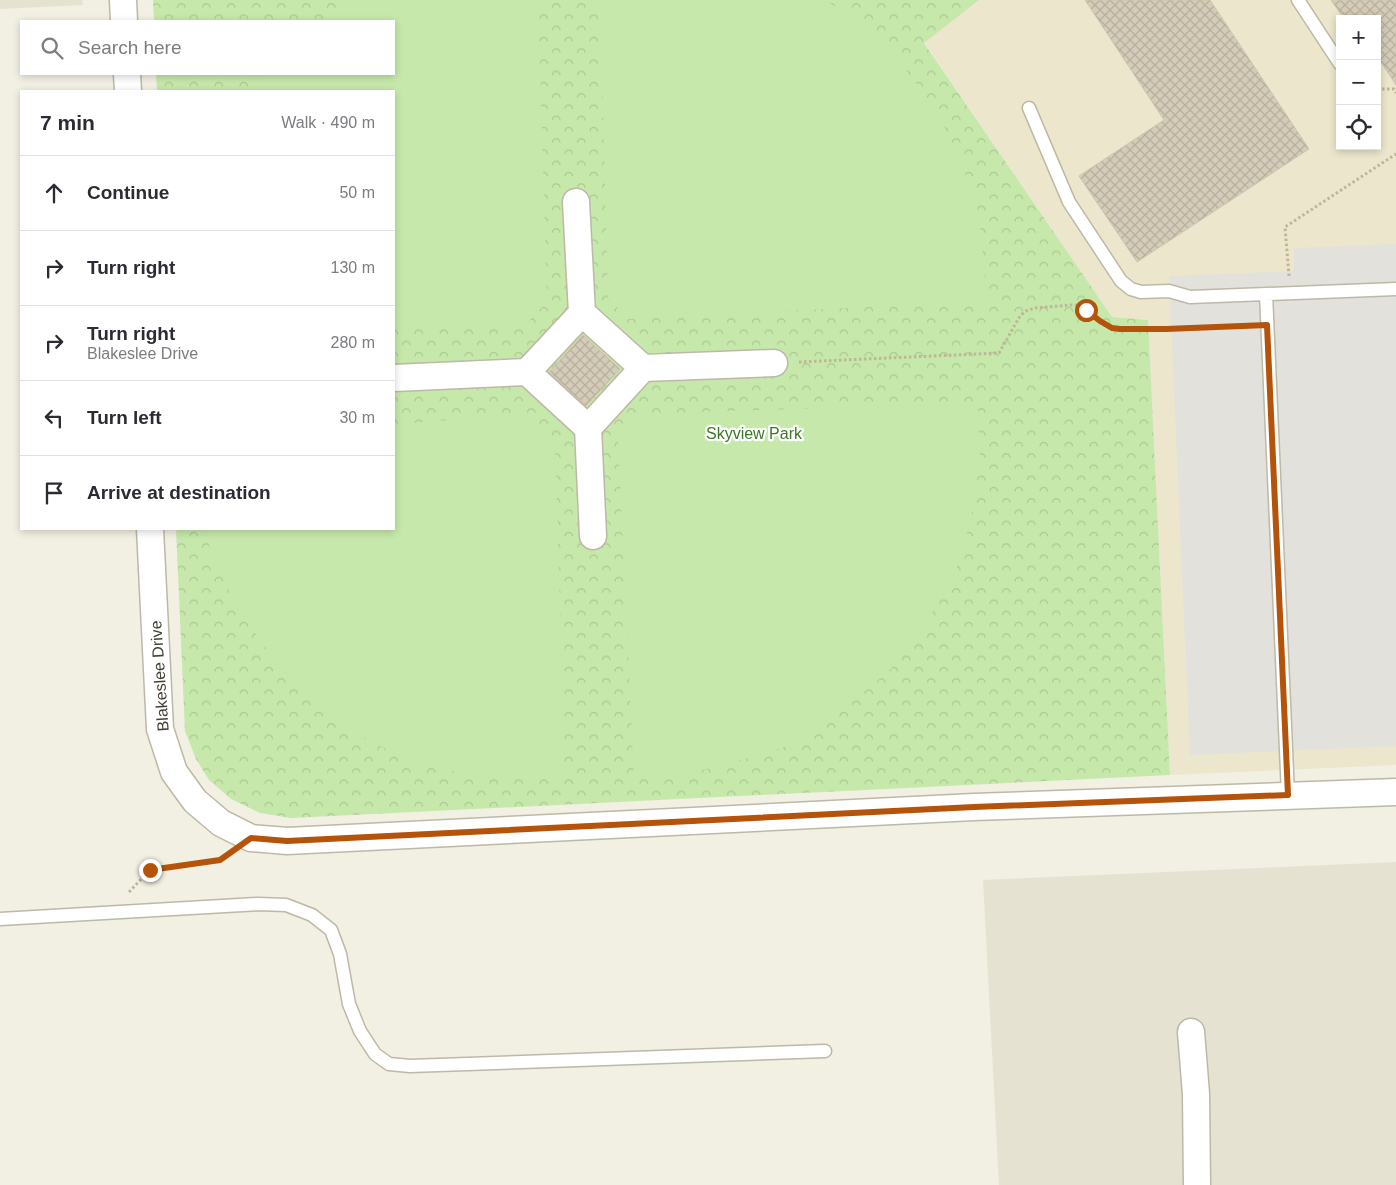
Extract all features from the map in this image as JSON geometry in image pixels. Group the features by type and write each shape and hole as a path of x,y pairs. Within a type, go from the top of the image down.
{"street":[{"path":"123,0 124,20"},
{"path":"127,75 128,90"},
{"path":"576,202 582,313 643,368 774,362"},
{"path":"395,378 527,372 582,313"},
{"path":"588,428 643,368"},
{"path":"527,372 588,428 593,536"},
{"name":"Blakeslee Drive","path":"150,530 160,729 174,772 195,801 221,823 251,838 287,841 974,807 1396,792"},
{"path":"1191,1032 1196,1094 1197,1185"}],"lane":[{"path":"1298,0 1337,60"},
{"path":"1029,108 1070,202 1121,281 1131,289 1141,292 1169,292 1190,298 1396,289"},
{"path":"1266,294 1288,795"},
{"path":"0,919 258,904 286,905 312,915 331,930 340,954 349,1004 360,1031 375,1054 389,1064 410,1066 825,1051"}],"path":[{"path":"1381,89 1394,89 1396,93"},
{"path":"1290,293 1286,227 1396,154"},
{"path":"774,362 999,353 1020,316 1035,308 1071,304 1079,305 1112,328 1120,329 1267,325"},
{"path":"114,913 127,895 150,870 220,860 251,838"}],"shaded area":[{"path":"0,0 82,0 83,5 0,9"},
{"path":"979,0 1396,0 1396,765 1170,775 1148,320 1112,317 924,42"},
{"path":"1396,244 1396,746 1190,755 1169,276 1294,271 1294,248"},
{"path":"1396,862 1396,1185 999,1185 983,880"}],"green space":[{"name":"Skyview Park","path":"153,0 979,0 924,43 1112,317 1148,320 1170,775 291,818 260,813 231,799 209,780 196,759 185,731 176,530 395,530 395,90 157,90 156,75 395,75 395,20 154,20"},
{"path":"357,0 538,0 547,302 526,324 395,329 395,90 256,90 267,75 395,75 395,20 327,20"},
{"path":"600,0 824,0 842,10 893,53 935,108 959,156 979,214 986,301 628,319 608,298"},
{"path":"978,403 980,459 971,520 955,573 927,621 891,669 843,710 796,743 692,773 634,777 618,440 637,414"},
{"path":"527,415 555,443 565,778 499,779 464,774 405,759 346,728 289,680 237,608 210,549 206,530 395,530 395,424"}],"building":[{"path":"1085,0 1210,0 1309,149 1137,262 1079,176 1164,120"},
{"path":"1331,0 1396,0 1396,85 1381,62 1381,15 1341,15"},
{"path":"583,335 620,369 586,406 549,372"}],"route":[{"path":"150,870 220,860 251,838 287,841 974,807 1288,795 1267,325 1120,329 1112,328 1086,310"}]}
